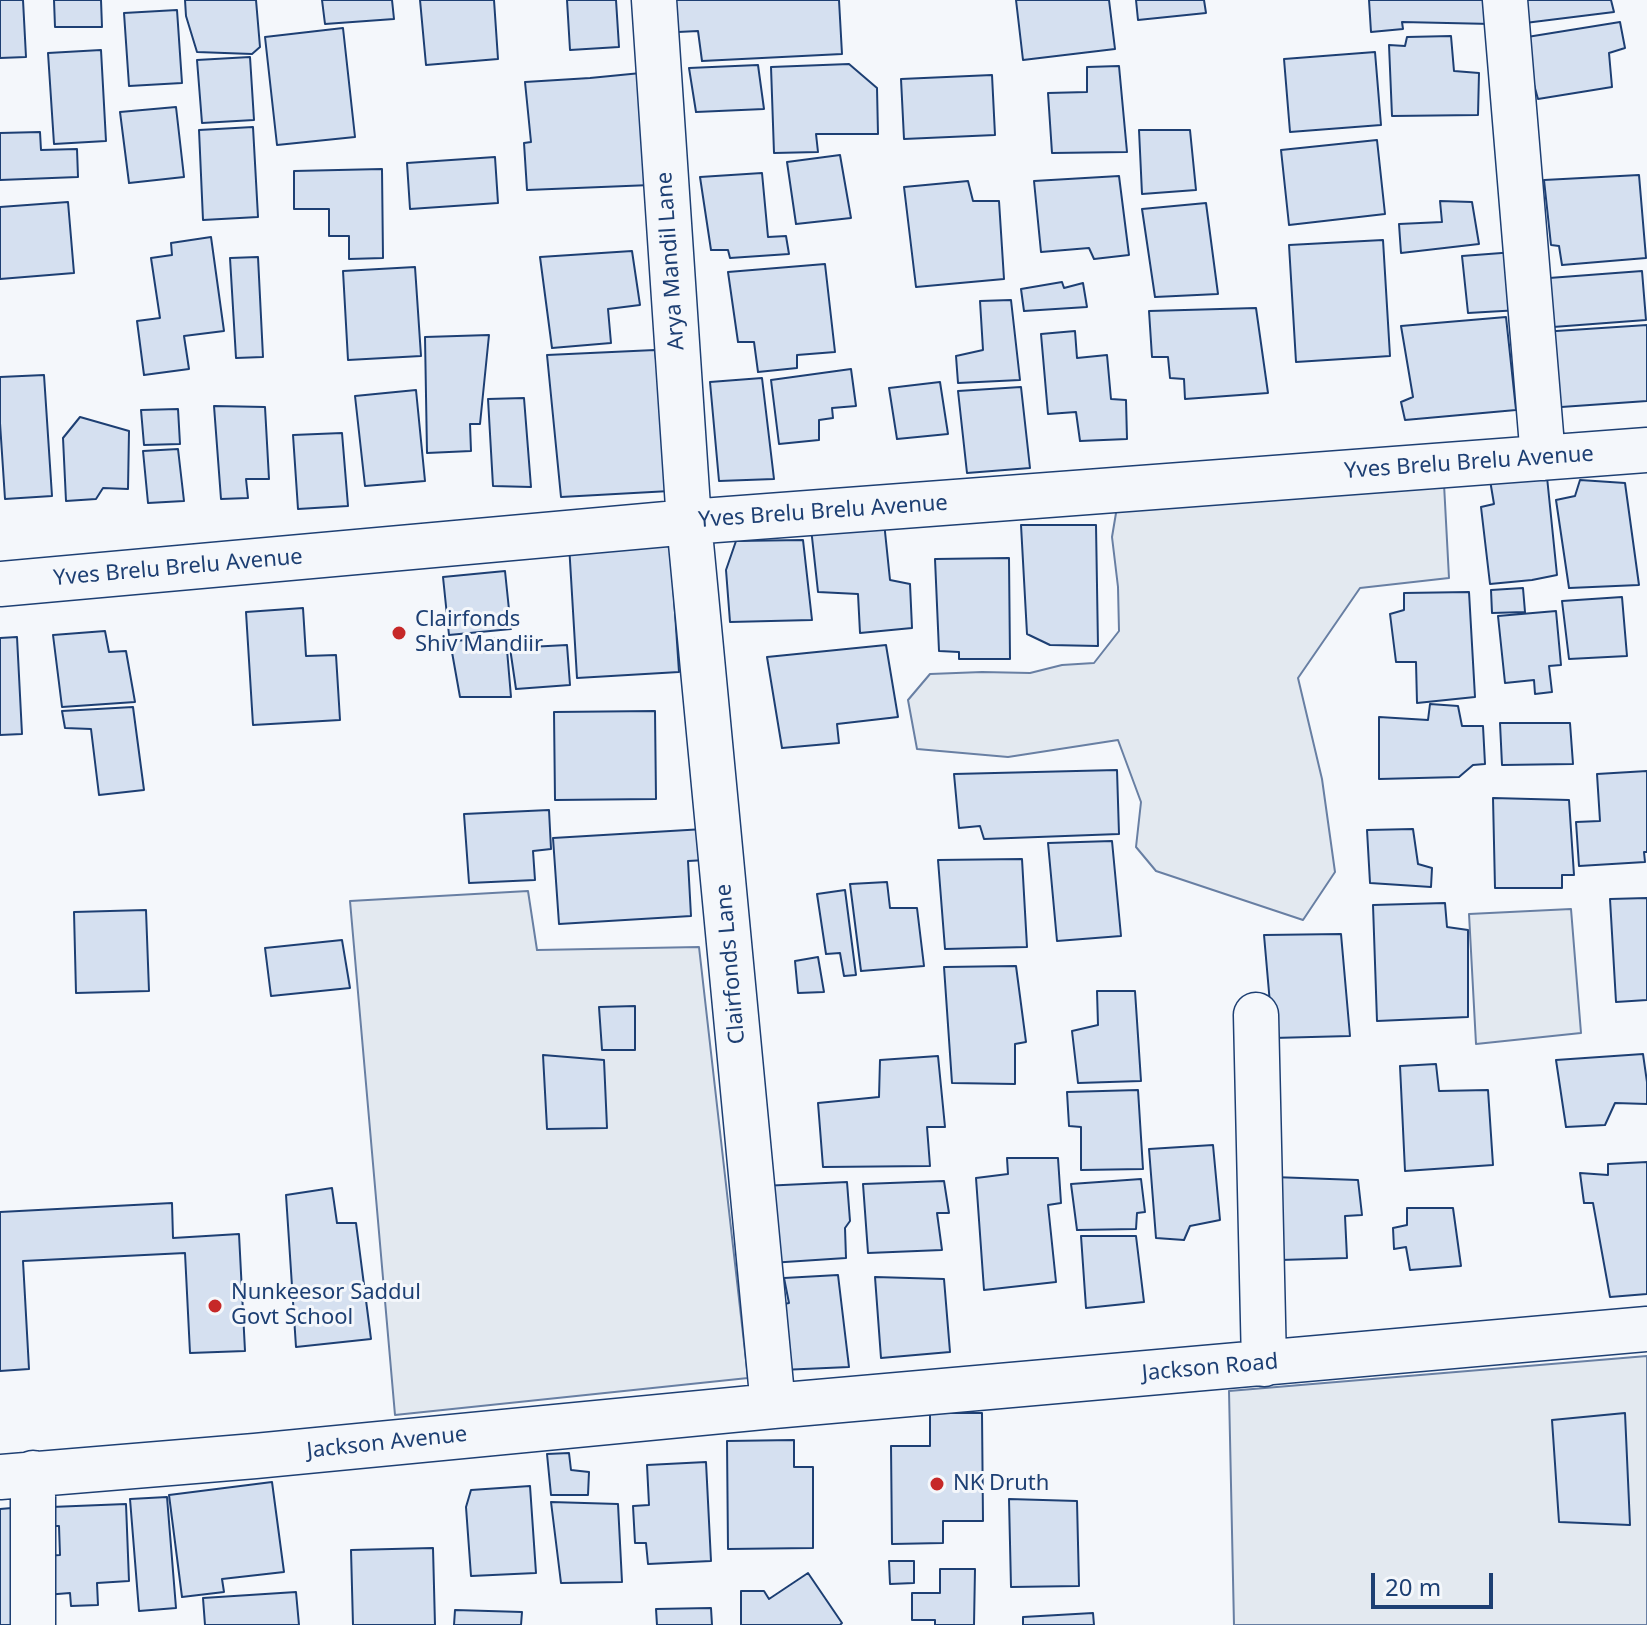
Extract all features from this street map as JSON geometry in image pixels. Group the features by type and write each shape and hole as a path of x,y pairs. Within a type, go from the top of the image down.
{"street":[{"name":"Arya Mandil Lane","path":"654,0 689,522"},
{"path":"1505,0 1543,458"},
{"name":"Yves Brelu Brelu Avenue","path":"0,584 689,522 1647,450"},
{"name":"Clairfonds Lane","path":"689,522 773,1406"},
{"path":"1256,1015 1264,1364"},
{"name":"Jackson Road","path":"773,1406 1647,1329"},
{"name":"Jackson Avenue","path":"16,1475 271,1455 773,1406"},
{"path":"16,1475 33,1625"}],"shaded area":[{"path":"1444,484 1449,578 1360,588 1298,678 1322,779 1335,872 1303,920 1156,871 1136,847 1141,802 1118,740 1008,757 917,749 908,700 930,674 1030,673 1062,665 1094,663 1119,631 1112,537 1117,507"},
{"path":"528,891 537,950 699,947 748,1378 395,1415 350,901"},
{"path":"1571,909 1581,1033 1476,1044 1469,914"},
{"path":"1647,1356 1647,1625 1234,1625 1229,1391"}],"building":[{"path":"0,0 23,0 26,57 0,58"},
{"path":"54,0 101,0 102,27 55,27"},
{"path":"185,0 256,0 260,47 252,54 197,52 186,16"},
{"path":"322,0 392,0 394,19 325,24"},
{"path":"420,0 494,0 498,59 426,65"},
{"path":"567,0 616,0 619,47 570,50"},
{"path":"675,0 839,0 842,54 702,61 698,31 678,32"},
{"path":"1016,0 1109,0 1115,49 1023,60"},
{"path":"1136,0 1204,0 1206,13 1138,20"},
{"path":"1369,0 1490,0 1492,24 1402,22 1403,29 1371,32"},
{"path":"1521,0 1611,0 1614,12 1525,23"},
{"path":"177,10 182,83 129,86 124,13"},
{"path":"1620,22 1625,48 1609,53 1612,87 1538,99 1521,38"},
{"path":"343,28 355,137 277,145 265,37"},
{"path":"1451,36 1454,71 1479,73 1478,115 1392,116 1389,45 1405,46 1407,37"},
{"path":"101,50 106,141 54,144 48,53"},
{"path":"1375,52 1381,125 1290,132 1284,59"},
{"path":"250,57 254,120 202,123 197,60"},
{"path":"849,64 877,88 878,134 816,134 818,152 774,153 771,67"},
{"path":"758,65 764,109 696,112 689,68"},
{"path":"1119,66 1127,152 1052,153 1048,93 1087,92 1087,67"},
{"path":"641,73 651,185 527,190 524,143 531,142 525,82"},
{"path":"992,75 995,135 904,139 901,79"},
{"path":"176,107 184,177 129,183 120,112"},
{"path":"253,127 258,217 203,220 199,130"},
{"path":"1139,130 1190,130 1196,190 1142,194"},
{"path":"40,132 41,150 77,149 78,177 0,180 0,133"},
{"path":"1377,140 1385,214 1289,225 1281,150"},
{"path":"840,155 851,218 796,224 787,162"},
{"path":"495,157 498,203 410,209 407,163"},
{"path":"382,169 383,258 349,259 349,236 329,236 329,209 294,209 294,171"},
{"path":"762,173 768,237 786,236 789,254 730,258 728,250 711,250 700,177"},
{"path":"1639,175 1646,258 1562,265 1559,246 1551,245 1544,180"},
{"path":"1119,176 1129,255 1094,259 1089,248 1041,252 1034,181"},
{"path":"968,181 973,201 999,201 1004,279 916,287 904,187"},
{"path":"1440,201 1472,202 1479,244 1401,253 1399,224 1442,222"},
{"path":"68,202 74,273 0,279 0,207"},
{"path":"1206,203 1218,294 1155,297 1142,209"},
{"path":"211,237 224,331 184,336 189,369 144,375 137,321 160,318 151,258 172,255 171,243"},
{"path":"1383,240 1390,356 1296,362 1289,245"},
{"path":"632,251 640,305 608,309 611,343 552,348 540,257"},
{"path":"1515,252 1520,310 1468,313 1462,256"},
{"path":"258,257 263,357 236,358 230,258"},
{"path":"825,264 835,352 797,355 797,368 758,372 754,342 738,342 728,272"},
{"path":"415,267 421,356 348,360 343,271"},
{"path":"1642,271 1646,320 1553,327 1549,278"},
{"path":"1062,282 1064,288 1083,283 1087,307 1024,311 1021,289"},
{"path":"1011,300 1020,380 958,383 956,356 983,350 980,301"},
{"path":"1256,308 1268,393 1185,399 1184,379 1170,378 1168,357 1152,357 1149,311"},
{"path":"1506,317 1516,410 1405,420 1401,402 1413,397 1401,326"},
{"path":"1647,325 1647,401 1547,408 1541,332"},
{"path":"1075,331 1077,358 1107,355 1111,399 1126,400 1127,439 1080,441 1076,412 1048,414 1041,334"},
{"path":"489,335 480,424 470,424 471,451 427,453 425,337"},
{"path":"655,350 670,491 561,497 547,355"},
{"path":"851,369 856,406 832,408 833,418 819,420 819,440 779,444 771,380"},
{"path":"44,375 52,496 5,499 0,377"},
{"path":"762,378 774,479 719,481 710,382"},
{"path":"940,382 948,434 897,439 889,388"},
{"path":"1021,387 1030,468 967,473 958,391"},
{"path":"416,390 425,481 365,486 355,396"},
{"path":"524,398 531,487 493,486 488,399"},
{"path":"214,406 265,407 269,479 246,479 248,498 221,499"},
{"path":"178,409 180,444 144,445 141,410"},
{"path":"80,417 129,431 128,489 103,488 96,499 66,501 63,438"},
{"path":"342,433 348,506 298,509 293,435"},
{"path":"178,449 184,501 148,503 143,451"},
{"path":"1547,477 1557,575 1490,584 1481,507 1494,504 1490,480"},
{"path":"1580,480 1625,483 1639,585 1569,588 1556,500 1575,496"},
{"path":"884,522 890,580 910,584 912,628 860,633 858,594 818,592 811,528"},
{"path":"1021,525 1096,525 1098,646 1050,645 1027,634"},
{"path":"670,538 679,672 577,678 569,544"},
{"path":"803,540 812,620 730,622 726,570 736,541"},
{"path":"1009,558 1010,659 959,659 959,652 939,651 935,559"},
{"path":"505,571 511,629 449,635 443,577"},
{"path":"1523,588 1525,612 1492,613 1491,590"},
{"path":"1469,592 1475,697 1417,703 1416,662 1396,662 1390,614 1404,610 1404,593"},
{"path":"1622,597 1627,656 1569,659 1562,601"},
{"path":"303,608 306,656 336,655 340,720 253,725 246,612"},
{"path":"1556,611 1561,665 1549,666 1552,692 1535,694 1534,680 1505,683 1498,616"},
{"path":"105,631 109,652 126,651 135,702 62,707 53,635"},
{"path":"17,637 22,734 0,735 0,638"},
{"path":"506,638 511,697 460,697 450,641"},
{"path":"567,645 570,685 516,689 510,648"},
{"path":"886,645 898,717 837,724 839,743 782,748 767,657"},
{"path":"1430,704 1458,706 1462,726 1483,726 1485,764 1473,765 1459,777 1379,779 1379,717 1428,720"},
{"path":"133,707 144,790 99,795 91,729 65,728 62,711"},
{"path":"655,711 656,799 555,800 554,712"},
{"path":"1500,723 1570,723 1573,764 1502,765"},
{"path":"1117,770 1119,834 984,839 980,826 959,828 954,774"},
{"path":"1647,771 1645,862 1579,866 1576,822 1600,821 1597,774"},
{"path":"1493,798 1569,800 1574,875 1562,875 1562,888 1495,888"},
{"path":"549,810 551,849 533,851 535,880 469,883 464,814"},
{"path":"704,829 706,860 688,861 691,916 559,924 553,838"},
{"path":"1413,829 1418,864 1432,868 1431,887 1370,883 1367,830"},
{"path":"1112,841 1121,936 1057,941 1048,843"},
{"path":"1022,859 1027,947 945,949 938,860"},
{"path":"887,882 890,908 917,908 924,966 861,971 850,884"},
{"path":"845,890 856,975 844,976 840,953 826,954 817,894"},
{"path":"1647,898 1647,1000 1616,1002 1610,899"},
{"path":"1445,903 1447,927 1468,930 1468,1017 1377,1021 1373,905"},
{"path":"146,910 149,991 76,993 74,912"},
{"path":"1341,934 1350,1036 1273,1038 1264,935"},
{"path":"342,940 350,988 271,996 265,948"},
{"path":"818,957 824,992 798,993 795,961"},
{"path":"1016,966 1026,1042 1015,1044 1015,1084 952,1083 944,967"},
{"path":"1097,991 1135,991 1141,1081 1078,1083 1072,1031 1098,1025"},
{"path":"635,1006 635,1050 602,1050 599,1007"},
{"path":"1643,1054 1647,1104 1615,1103 1605,1125 1566,1127 1556,1060"},
{"path":"543,1055 604,1060 607,1128 547,1129"},
{"path":"938,1056 945,1127 927,1127 930,1166 823,1167 818,1103 879,1097 880,1060"},
{"path":"1436,1064 1439,1091 1488,1090 1493,1165 1405,1171 1400,1066"},
{"path":"1138,1090 1143,1169 1081,1170 1081,1127 1069,1126 1067,1092"},
{"path":"1213,1145 1220,1220 1190,1226 1184,1240 1156,1238 1149,1149"},
{"path":"1007,1158 1058,1158 1061,1203 1048,1205 1056,1282 984,1290 976,1178 1008,1174"},
{"path":"1647,1162 1647,1294 1610,1297 1593,1203 1584,1203 1580,1173 1608,1175 1608,1164"},
{"path":"1273,1177 1358,1180 1362,1215 1345,1216 1347,1258 1280,1260"},
{"path":"1141,1179 1145,1212 1137,1213 1136,1229 1077,1230 1071,1184"},
{"path":"944,1181 949,1213 937,1213 942,1250 868,1253 863,1184"},
{"path":"847,1182 850,1221 845,1228 846,1258 770,1263 762,1186"},
{"path":"332,1188 337,1223 356,1223 371,1339 296,1347 286,1195"},
{"name":"Nunkeesor Saddul Govt School","path":"172,1203 173,1238 239,1234 245,1351 190,1353 185,1253 23,1261 29,1369 0,1371 0,1212"},
{"path":"1407,1208 1453,1208 1461,1266 1410,1270 1406,1247 1394,1249 1393,1228 1407,1225"},
{"path":"1081,1236 1136,1236 1144,1302 1086,1308"},
{"path":"838,1275 849,1367 781,1370 771,1307 789,1303 784,1278"},
{"path":"875,1277 944,1279 950,1352 881,1358"},
{"name":"NK Druth","path":"930,1413 982,1413 983,1521 943,1521 943,1543 892,1544 891,1446 930,1446"},
{"path":"1625,1413 1630,1525 1559,1522 1552,1420"},
{"path":"794,1440 794,1467 813,1467 813,1548 728,1549 727,1441"},
{"path":"569,1453 571,1470 589,1472 588,1495 551,1495 547,1454"},
{"path":"706,1462 711,1561 648,1564 646,1543 635,1543 633,1506 649,1505 647,1465"},
{"path":"272,1482 284,1572 222,1579 224,1592 182,1597 169,1495"},
{"path":"530,1486 536,1573 471,1576 466,1507 471,1490"},
{"path":"167,1497 176,1608 139,1611 130,1499"},
{"path":"1009,1499 1077,1501 1079,1586 1011,1587"},
{"path":"551,1502 618,1504 622,1582 561,1583"},
{"path":"126,1504 129,1581 97,1583 98,1605 71,1606 70,1593 45,1595 44,1556 60,1555 59,1526 51,1526 51,1507"},
{"path":"12,1508 20,1625 0,1625 0,1509"},
{"path":"433,1548 435,1625 353,1625 351,1550"},
{"path":"889,1561 914,1561 914,1583 890,1584"},
{"path":"940,1569 975,1569 974,1625 935,1625 935,1620 912,1620 912,1593 940,1593"},
{"path":"808,1573 842,1623 840,1625 741,1625 741,1591 764,1591 769,1599"},
{"path":"296,1592 299,1625 205,1625 203,1598"},
{"path":"711,1608 712,1625 657,1625 656,1609"},
{"path":"455,1610 522,1612 521,1625 454,1625"},
{"path":"1093,1613 1094,1625 1023,1625 1023,1617"}],"place":[{"name":"Clairfonds Shiv Mandiir","path":"399,633"},
{"name":"Nunkeesor Saddul Govt School","path":"215,1306"},
{"name":"NK Druth","path":"937,1484"}]}
